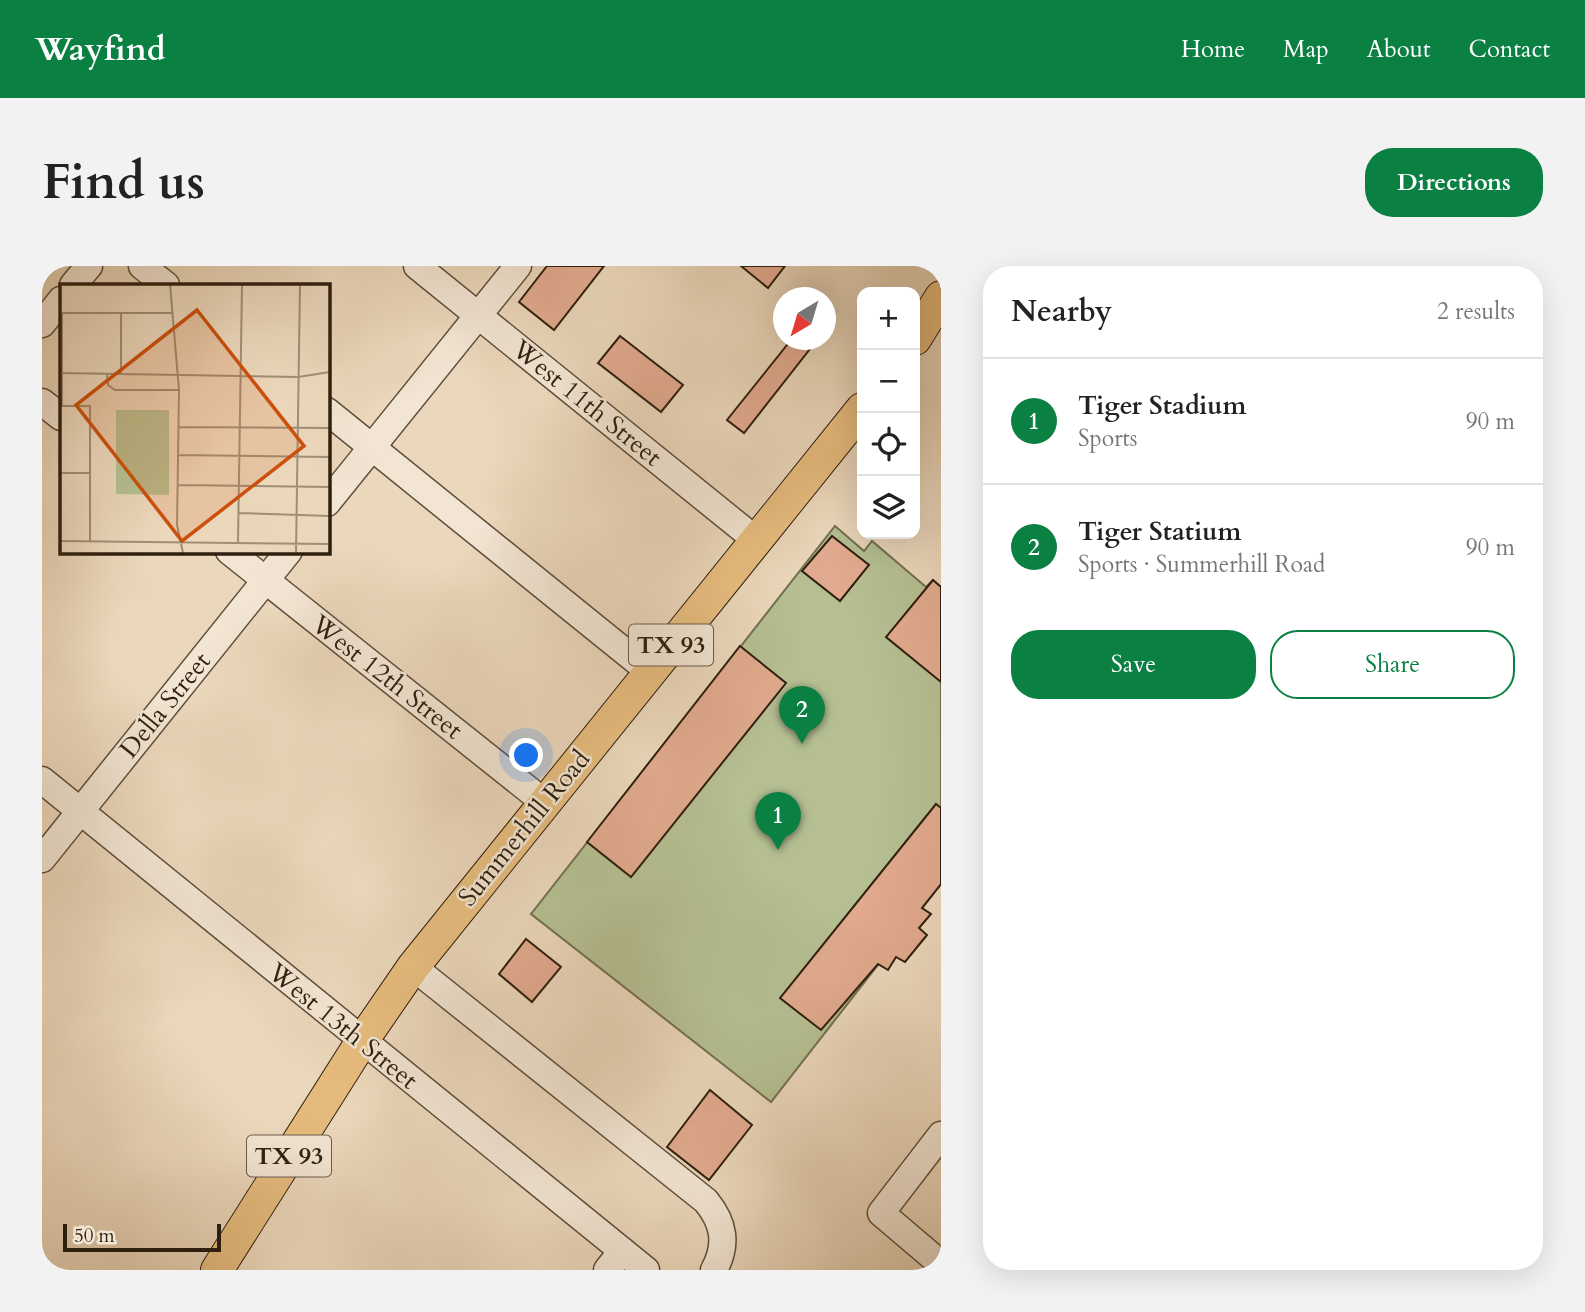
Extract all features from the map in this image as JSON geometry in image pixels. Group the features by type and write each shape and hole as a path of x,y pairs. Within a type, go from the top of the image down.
{"main road":[{"path":"920,331 941,297"},
{"name":"Summerhill Road","path":"217,1270 362,1041 413,967 859,413"}],"street":[{"path":"74,284 89,266"},
{"path":"142,266 165,284"},
{"name":"West 11th Street","path":"417,266 757,540"},
{"path":"329,501 518,266"},
{"path":"42,324 60,301"},
{"path":"42,402 60,416"},
{"path":"329,413 650,671"},
{"name":"West 12th Street","path":"231,553 544,802"},
{"name":"Della Street","path":"42,859 287,553"},
{"name":"West 13th Street","path":"42,780 362,1041 614,1260 646,1270"},
{"path":"413,967 706,1201 718,1215 723,1229 723,1245 714,1270"},
{"path":"941,1135 881,1213 941,1264"}],"green space":[{"path":"835,526 864,551 872,541 926,587 933,580 941,587 941,884 771,1102 531,914"}],"building":[{"path":"547,266 604,266 554,330 519,302"},
{"path":"741,266 785,266 768,288"},
{"path":"620,336 683,385 661,412 598,363"},
{"path":"783,350 809,350 744,433 727,420"},
{"path":"832,536 869,565 840,601 802,571"},
{"path":"933,580 941,587 941,682 886,637"},
{"path":"740,646 786,683 631,877 587,842"},
{"path":"936,804 941,808 941,884 922,908 931,914 919,928 927,935 905,962 896,957 888,970 878,964 821,1030 780,998"},
{"path":"526,939 561,967 532,1002 499,974"},
{"path":"710,1090 752,1125 709,1180 667,1147"}],"place":[{"name":"Tiger Statium","path":"802,744"},
{"name":"Tiger Stadium","path":"778,850"}]}
